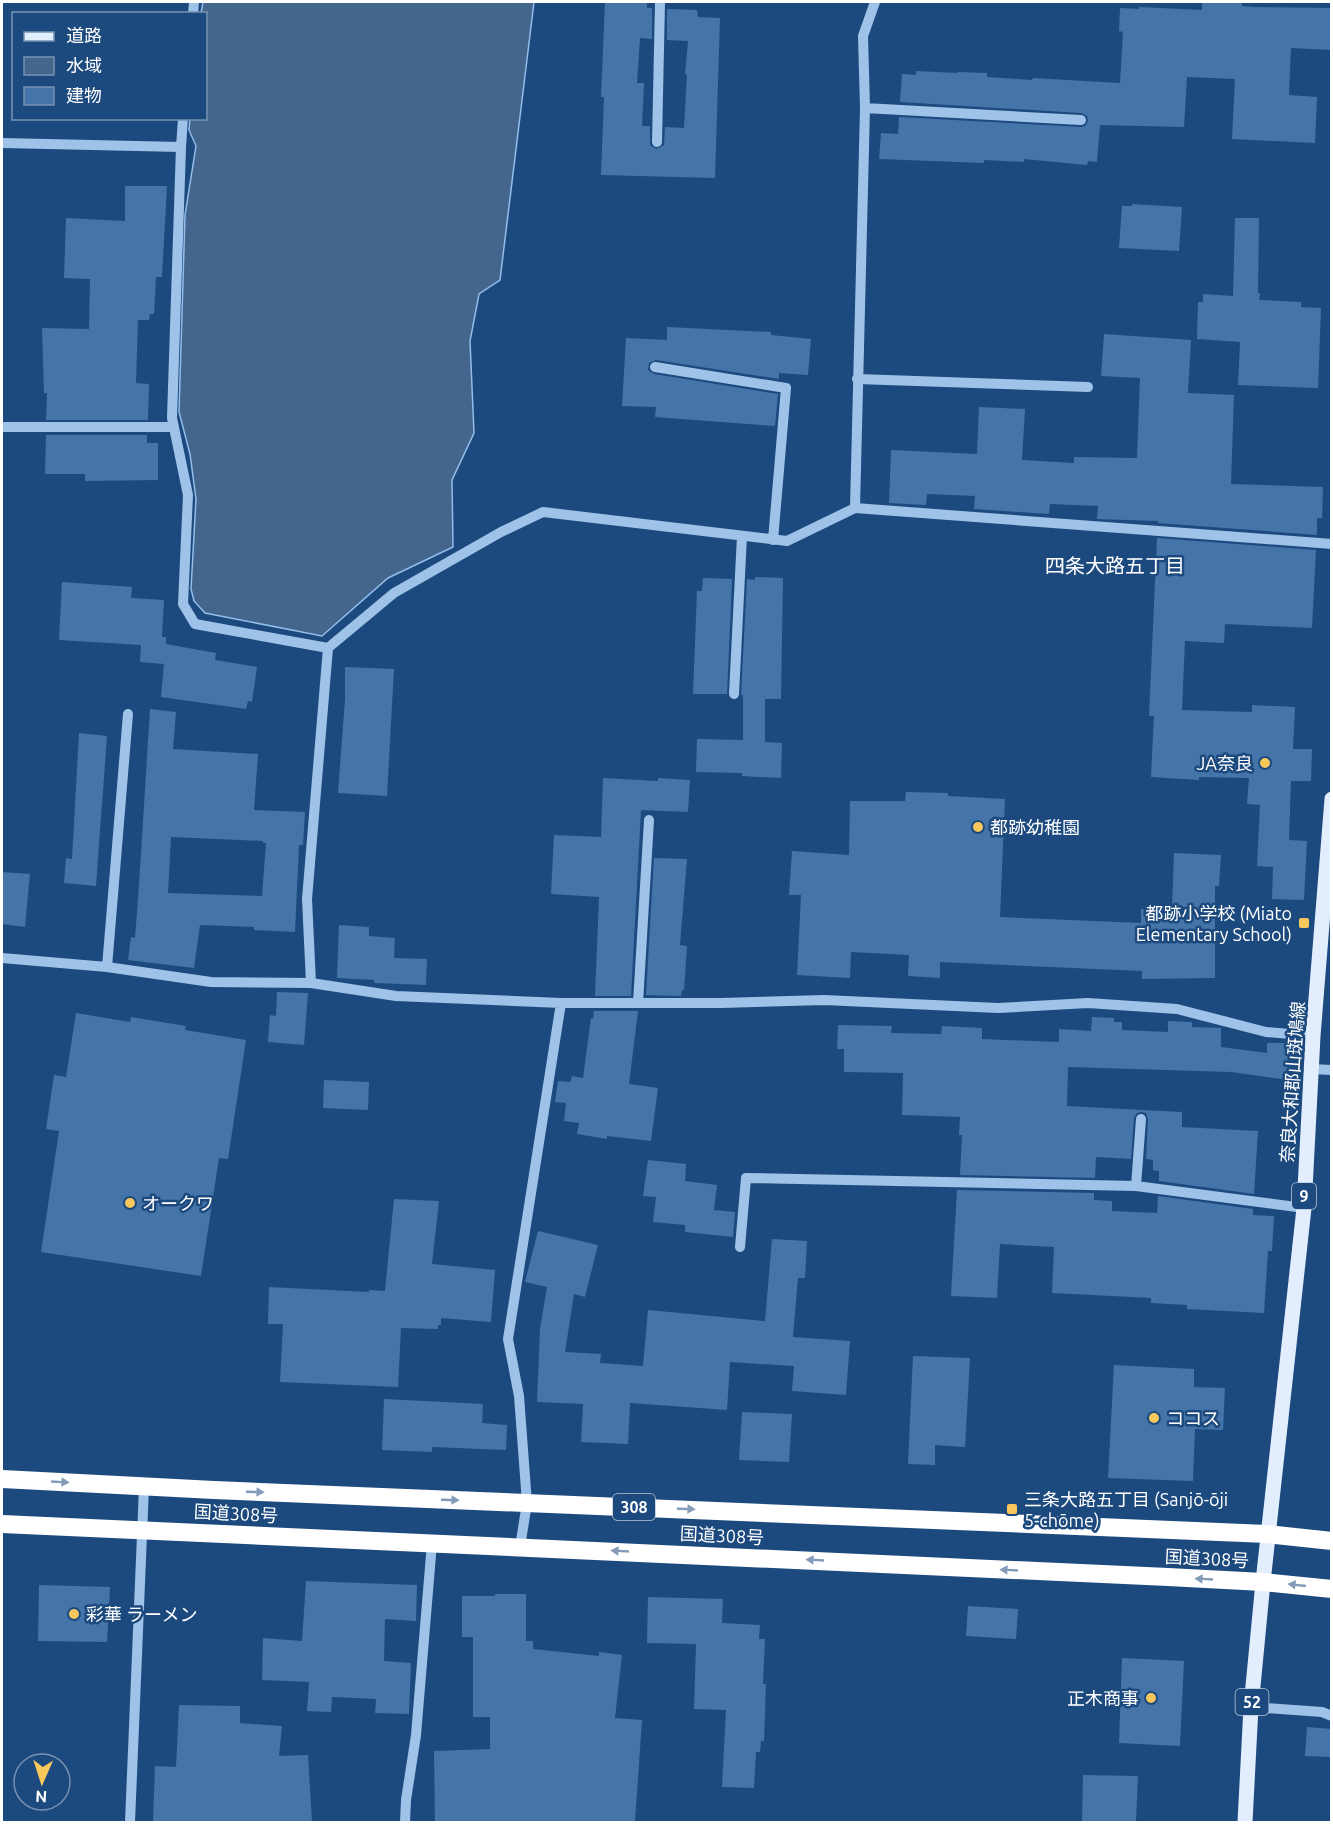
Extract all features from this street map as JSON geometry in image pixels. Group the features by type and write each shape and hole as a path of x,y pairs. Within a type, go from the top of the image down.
{"highway":[{"name":"国道308号","path":"2,1479 144,1487 1267,1534 1332,1541"},
{"name":"国道308号","path":"2,1524 1263,1582 1332,1589"}],"main road":[{"name":"奈良大和郡山斑鳩線","path":"1263,1582 1304,1208 1313,1036 1332,799"},
{"name":"52","path":"1245,1822 1251,1707 1263,1582"}],"street":[{"path":"657,142 660,2"},
{"path":"855,508 865,108 863,36 875,2"},
{"path":"865,108 1081,120"},
{"path":"183,120 172,418 188,495 183,604 195,624 328,648"},
{"path":"2,143 181,147"},
{"path":"656,367 786,388 773,540"},
{"path":"857,379 1088,387"},
{"path":"2,427 174,427"},
{"path":"311,983 306,899 328,648 394,593 501,532 543,512 787,541 855,508 1332,544"},
{"path":"734,694 742,536"},
{"path":"107,967 128,714"},
{"path":"638,1003 649,820"},
{"path":"2,958 107,967 211,982 311,983 396,996 561,1003 824,1000 998,1008 1088,1004 1177,1009 1266,1032 1313,1036"},
{"path":"520,1547 527,1503 519,1396 508,1339 561,1003"},
{"path":"1311,1069 1332,1070"},
{"path":"1136,1186 1141,1119"},
{"path":"740,1247 746,1178 1136,1186 1304,1208"},
{"path":"130,1822 144,1487"},
{"path":"405,1822 406,1800 417,1735 432,1544"},
{"path":"1251,1707 1322,1712 1332,1716"}],"water":[{"path":"203,2 534,2 500,280 479,294 470,341 474,433 452,480 453,547 388,578 322,636 205,613 194,601 191,589 196,499 190,454 179,412 185,215 196,146 189,130 190,120 207,120 207,12 201,12"}],"building":[{"path":"605,2 647,2 647,8 652,8 652,39 640,38 637,83 644,83 642,126 650,126 650,145 656,149 664,145 665,127 684,128 688,41 667,40 667,9 697,10 698,17 720,18 715,178 601,175 604,97 601,97"},
{"path":"1202,2 1242,2 1242,6 1254,7 1332,8 1332,50 1291,48 1289,95 1317,97 1315,143 1232,139 1235,79 1187,77 1184,127 1100,125 1097,162 1088,161 1087,165 1024,159 1024,162 984,160 984,163 879,159 881,133 898,134 899,117 1081,127 1085,126 1088,121 1087,116 1081,113 900,102 902,74 916,75 916,71 987,73 987,77 1120,83 1123,32 1119,31 1120,8 1202,10"},
{"path":"125,186 167,186 162,277 156,277 154,314 150,314 149,320 138,320 136,383 149,384 148,420 46,420 47,393 44,393 42,328 89,329 90,279 64,278 66,218 125,221"},
{"path":"1132,204 1182,207 1179,251 1119,248 1122,206 1132,206"},
{"path":"1235,218 1259,218 1259,300 1301,302 1301,307 1321,308 1318,388 1238,385 1240,342 1197,339 1198,302 1203,302 1203,294 1233,296"},
{"path":"667,327 771,332 771,335 811,339 808,375 779,373 779,379 656,360 649,363 648,370 654,374 778,394 775,426 655,417 656,407 622,406 626,338 667,340"},
{"path":"1104,334 1191,340 1188,393 1234,395 1231,484 1323,487 1322,518 1317,518 1317,535 1158,523 1158,521 1097,519 1098,506 1050,504 1049,514 974,509 975,496 927,494 926,505 889,503 891,450 977,454 979,407 1025,409 1022,460 1074,463 1074,457 1137,458 1140,378 1101,376"},
{"path":"46,435 147,435 147,443 158,443 158,480 85,481 85,474 45,474"},
{"path":"1157,538 1316,550 1312,628 1225,624 1224,643 1185,641 1182,710 1252,712 1252,705 1295,707 1293,749 1312,749 1311,781 1291,781 1289,840 1307,841 1304,900 1272,899 1273,867 1257,866 1260,805 1247,804 1249,778 1199,777 1199,780 1151,777 1154,716 1149,716"},
{"path":"755,577 783,578 781,699 765,699 765,742 782,743 781,778 742,776 742,773 696,772 697,739 743,740 743,695 741,695 747,579 755,580"},
{"path":"703,578 732,579 727,694 693,694 697,591 702,591"},
{"path":"62,582 132,587 131,598 164,600 162,637 166,637 166,644 216,653 215,660 257,667 252,702 248,701 246,709 161,697 164,664 140,662 141,645 59,640"},
{"path":"345,667 394,669 387,796 338,793"},
{"path":"150,709 176,712 173,749 258,754 254,810 305,812 303,845 299,845 295,932 254,930 254,927 200,925 194,968 128,960 131,937 135,938","holes":["171,837 263,841 266,843 262,896 168,893"]},
{"path":"79,733 107,736 96,886 64,883 66,858 72,859"},
{"path":"603,778 690,780 688,812 641,810 631,996 595,996 599,897 551,894 554,835 601,837"},
{"path":"906,792 948,793 948,796 1005,799 1000,917 1141,923 1141,909 1172,909 1174,853 1221,855 1219,886 1215,886 1215,978 1142,979 1142,971 940,962 940,978 908,976 909,955 851,952 850,978 797,975 801,895 789,895 792,851 849,855 850,801 905,801"},
{"path":"654,858 687,859 680,945 687,946 684,990 681,996 646,995"},
{"path":"2,872 30,874 25,927 2,924"},
{"path":"339,925 369,927 369,936 395,938 394,958 427,959 426,985 374,983 374,980 337,978"},
{"path":"277,992 308,993 304,1045 268,1042 270,1015 276,1016"},
{"path":"594,1011 638,1011 629,1084 658,1088 651,1141 607,1136 607,1139 577,1134 579,1123 564,1121 566,1103 555,1102 558,1081 570,1082 572,1076 583,1078 591,1018 593,1019"},
{"name":"オークワ","path":"76,1013 130,1022 131,1017 186,1026 185,1030 246,1040 228,1159 219,1158 201,1276 41,1252 59,1131 46,1129 54,1075 66,1077"},
{"path":"1092,1017 1114,1018 1114,1022 1122,1022 1122,1030 1168,1032 1168,1021 1192,1022 1192,1027 1221,1028 1221,1047 1267,1053 1267,1043 1290,1043 1289,1080 1231,1072 1068,1067 1067,1106 1182,1112 1182,1127 1258,1131 1254,1194 1159,1181 1159,1171 1153,1170 1153,1160 1146,1159 1148,1119 1146,1113 1141,1112 1137,1113 1134,1118 1131,1159 1096,1157 1095,1178 960,1175 962,1135 959,1135 960,1117 902,1115 903,1073 844,1072 844,1049 837,1049 838,1025 892,1026 891,1033 941,1034 942,1026 982,1028 982,1039 1059,1042 1059,1029 1091,1031"},
{"path":"324,1080 369,1082 368,1110 323,1108"},
{"path":"648,1160 686,1164 685,1181 717,1185 714,1210 735,1212 733,1237 685,1232 685,1225 653,1222 656,1197 643,1196"},
{"path":"957,1190 1094,1193 1094,1200 1112,1201 1112,1211 1157,1213 1158,1196 1253,1209 1253,1215 1274,1216 1272,1251 1268,1251 1264,1313 1187,1309 1187,1305 1151,1303 1151,1298 1052,1293 1054,1247 1000,1244 997,1298 951,1296"},
{"path":"394,1199 439,1201 432,1264 495,1270 491,1322 441,1318 441,1325 438,1325 438,1329 401,1328 398,1387 280,1382 283,1324 268,1324 269,1287 385,1291"},
{"path":"538,1231 598,1245 585,1297 574,1294 565,1352 601,1354 600,1363 643,1366 648,1310 765,1321 772,1239 807,1241 805,1278 798,1278 793,1337 850,1341 846,1395 792,1391 794,1366 730,1362 727,1410 630,1403 628,1444 581,1442 583,1404 537,1402 540,1329 547,1287 525,1282"},
{"path":"913,1356 970,1358 965,1447 935,1445 935,1465 908,1464"},
{"name":"ココス","path":"1114,1365 1194,1369 1194,1387 1225,1388 1223,1430 1195,1429 1193,1481 1108,1478"},
{"path":"384,1399 483,1404 482,1423 507,1425 506,1450 432,1447 432,1452 382,1450"},
{"path":"742,1412 792,1414 789,1462 739,1460"},
{"path":"306,1581 417,1585 416,1621 385,1619 384,1661 411,1663 409,1714 375,1713 376,1699 332,1697 331,1712 307,1711 309,1682 262,1680 263,1638 302,1641"},
{"name":"彩華 ラーメン","path":"39,1585 110,1587 107,1642 38,1641"},
{"path":"495,1594 526,1594 526,1641 533,1641 533,1649 599,1656 599,1652 622,1655 615,1718 642,1720 635,1822 435,1822 434,1751 490,1749 490,1717 473,1717 473,1637 462,1637 462,1596 495,1596"},
{"path":"648,1597 723,1599 722,1623 760,1625 759,1639 765,1639 764,1741 761,1741 760,1752 756,1752 754,1788 722,1787 726,1710 694,1709 696,1644 647,1643"},
{"path":"968,1606 1018,1609 1016,1639 966,1636"},
{"path":"1122,1658 1184,1661 1180,1746 1119,1743"},
{"path":"179,1705 240,1706 240,1723 282,1726 279,1756 308,1755 312,1822 153,1822 155,1766 176,1767"},
{"path":"1307,1727 1332,1729 1332,1757 1305,1756"},
{"path":"1083,1775 1138,1776 1136,1822 1082,1822"}],"place":[{"name":"JA奈良","path":"1265,763"},
{"name":"都跡幼稚園","path":"978,827"},
{"name":"都跡小学校 (Miato Elementary School)","path":"1304,923"},
{"name":"オークワ","path":"130,1203"},
{"name":"ココス","path":"1154,1418"},
{"name":"三条大路五丁目 (Sanjō-ōji 5-chōme)","path":"1012,1509"},
{"name":"彩華 ラーメン","path":"74,1614"},
{"name":"正木商事","path":"1151,1698"}],"district":[{"name":"四条大路五丁目","path":"1115,565"}]}
